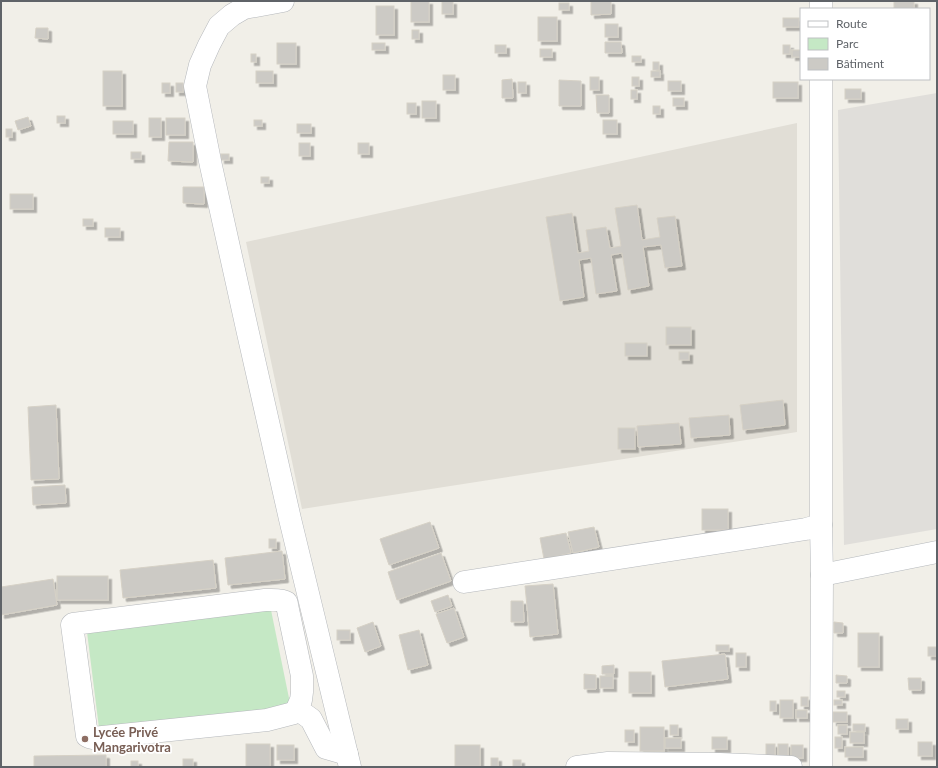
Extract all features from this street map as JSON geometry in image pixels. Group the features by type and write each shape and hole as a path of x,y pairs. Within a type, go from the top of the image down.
{"street":[{"path":"283,1 244,8 232,15 219,26 200,65 195,86 211,166 290,519 349,760"},
{"path":"821,80 822,767"},
{"path":"464,582 792,531 821,525"},
{"path":"822,575 937,552"},
{"path":"265,600 286,602 302,676 302,695 297,709 294,714 267,720 93,738 89,737 86,732 72,624 265,600"},
{"path":"297,709 311,719 326,748 349,760"},
{"path":"577,767 608,763 720,764 790,767"}],"shaded area":[{"path":"937,93 937,529 844,545 838,110"},
{"path":"797,123 797,432 302,509 246,242"}],"green space":[{"path":"271,610 291,708 99,728 87,632"}],"building":[{"path":"411,1 429,1 429,22 411,22"},
{"path":"442,1 453,1 453,14 442,14"},
{"path":"591,1 611,1 611,14 591,15"},
{"path":"894,1 914,1 914,8 894,8"},
{"path":"559,3 569,3 569,10 559,10"},
{"path":"376,6 394,6 394,35 376,35"},
{"path":"538,17 557,17 557,41 538,41"},
{"path":"783,18 799,18 799,27 783,27"},
{"path":"605,24 618,24 618,37 605,37"},
{"path":"36,28 48,28 48,39 35,38"},
{"path":"412,30 419,30 419,39 412,39"},
{"path":"605,42 621,42 622,53 605,53"},
{"path":"277,43 296,43 296,64 277,64"},
{"path":"372,43 385,43 385,50 372,50"},
{"path":"495,45 506,45 506,53 495,53"},
{"path":"783,45 790,45 790,54 783,54"},
{"path":"540,49 552,49 552,57 540,57"},
{"path":"792,50 800,50 800,57 792,57"},
{"path":"251,54 256,54 256,62 251,62"},
{"path":"632,56 641,56 641,62 632,62"},
{"path":"653,62 659,62 659,70 653,70"},
{"path":"103,71 122,71 122,106 103,106"},
{"path":"256,71 273,71 273,83 256,83"},
{"path":"651,71 660,71 660,77 651,77"},
{"path":"443,75 455,75 455,90 443,90"},
{"path":"590,77 599,77 599,90 590,90"},
{"path":"632,77 639,77 639,86 632,86"},
{"path":"512,79 513,98 502,98 502,80"},
{"path":"559,80 581,81 581,106 559,106"},
{"path":"668,81 681,81 681,91 668,91"},
{"path":"518,82 526,82 526,93 518,93"},
{"path":"773,82 798,82 798,98 773,98"},
{"path":"162,83 170,83 170,93 162,93"},
{"path":"176,83 183,83 183,92 176,92"},
{"path":"845,89 861,89 861,99 845,99"},
{"path":"631,90 637,90 637,99 631,99"},
{"path":"596,95 609,95 609,113 597,113"},
{"path":"673,98 684,98 684,106 673,106"},
{"path":"422,101 436,101 436,118 422,118"},
{"path":"407,103 416,103 416,114 407,114"},
{"path":"653,106 660,106 660,114 653,114"},
{"path":"57,116 65,116 65,123 57,123"},
{"path":"28,117 31,126 18,130 15,121"},
{"path":"149,118 161,118 161,137 149,137"},
{"path":"166,118 185,118 185,135 166,135"},
{"path":"254,120 262,120 262,126 254,126"},
{"path":"603,120 617,120 617,134 603,134"},
{"path":"113,121 133,121 133,134 113,134"},
{"path":"297,124 311,124 311,133 297,133"},
{"path":"6,129 12,129 12,137 6,137"},
{"path":"169,142 193,142 193,162 168,161"},
{"path":"299,143 310,143 310,156 299,156"},
{"path":"358,143 369,143 369,154 358,154"},
{"path":"131,152 141,152 141,159 131,159"},
{"path":"221,154 229,154 229,160 221,160"},
{"path":"261,177 269,177 269,183 261,183"},
{"path":"183,187 204,187 204,204 183,203"},
{"path":"10,194 33,194 33,209 10,209"},
{"path":"637,205 642,240 660,237 657,218 675,216 682,266 665,268 661,245 643,247 649,286 628,290 622,253 611,255 617,291 596,294 591,258 579,260 584,297 560,301 546,217 572,213 578,253 589,251 586,230 606,227 610,248 621,246 615,208"},
{"path":"83,219 93,219 93,226 83,226"},
{"path":"105,228 120,228 120,237 105,237"},
{"path":"666,327 691,327 691,345 666,345"},
{"path":"625,343 647,343 647,356 625,356"},
{"path":"679,352 689,352 689,360 679,360"},
{"path":"783,400 785,425 743,430 740,405"},
{"path":"56,405 59,479 31,480 28,407"},
{"path":"729,415 730,435 691,438 689,418"},
{"path":"679,423 681,444 638,447 637,426"},
{"path":"618,428 635,428 635,449 618,449"},
{"path":"65,485 66,503 33,505 32,487"},
{"path":"702,509 728,509 728,530 702,530"},
{"path":"430,522 439,548 389,565 380,539"},
{"path":"594,527 599,547 573,553 568,532"},
{"path":"566,533 571,553 544,559 540,538"},
{"path":"269,539 276,539 276,548 269,548"},
{"path":"282,551 285,579 228,585 225,558"},
{"path":"441,553 451,581 397,600 388,572"},
{"path":"213,560 216,588 123,598 120,570"},
{"path":"57,576 108,576 108,600 57,600"},
{"path":"53,579 57,605 1,615 1,587"},
{"path":"553,584 558,634 530,637 525,586"},
{"path":"448,595 452,606 435,612 431,601"},
{"path":"511,601 523,601 524,622 511,622"},
{"path":"454,608 464,637 447,643 436,614"},
{"path":"373,622 381,646 365,652 357,628"},
{"path":"834,622 843,623 843,633 834,633"},
{"path":"337,630 350,630 350,640 337,640"},
{"path":"419,630 428,665 408,670 399,635"},
{"path":"858,633 879,633 879,667 858,667"},
{"path":"716,645 729,645 729,651 716,651"},
{"path":"928,647 937,647 937,656 928,656"},
{"path":"736,653 746,653 746,667 736,667"},
{"path":"725,654 728,679 665,687 662,661"},
{"path":"614,665 614,674 602,674 602,666"},
{"path":"629,672 651,672 651,693 629,693"},
{"path":"584,674 596,675 596,689 584,689"},
{"path":"836,675 847,676 847,683 836,683"},
{"path":"600,676 613,676 613,688 600,688"},
{"path":"908,678 921,678 921,690 909,690"},
{"path":"837,691 845,691 845,697 837,697"},
{"path":"801,697 808,697 808,706 801,706"},
{"path":"780,700 793,700 793,718 780,718"},
{"path":"834,700 842,700 842,705 834,705"},
{"path":"770,701 776,701 776,711 770,711"},
{"path":"796,710 807,710 807,718 796,718"},
{"path":"833,712 847,712 847,722 833,722"},
{"path":"896,719 908,719 908,729 896,729"},
{"path":"853,724 865,724 865,731 853,731"},
{"path":"670,725 678,725 678,735 670,735"},
{"path":"838,725 847,725 847,734 838,734"},
{"path":"640,727 664,727 664,751 640,751"},
{"path":"625,730 634,730 634,742 625,742"},
{"path":"850,732 864,732 864,743 850,743"},
{"path":"712,737 727,737 727,749 712,749"},
{"path":"835,737 842,737 842,748 835,748"},
{"path":"665,738 681,738 681,748 665,748"},
{"path":"918,742 932,742 932,756 918,756"},
{"path":"246,744 270,744 270,767 246,767"},
{"path":"766,744 775,744 775,757 766,757"},
{"path":"778,744 788,744 788,758 778,758"},
{"path":"277,745 294,745 294,760 277,760"},
{"path":"455,745 480,745 480,766 455,766"},
{"path":"791,745 803,745 803,758 791,758"},
{"path":"845,747 863,747 863,757 845,757"},
{"path":"106,755 106,767 34,767 34,756"},
{"path":"491,758 498,758 498,767 491,767"},
{"path":"183,759 193,759 193,767 183,767"},
{"path":"513,760 521,760 521,767 513,767"},
{"path":"131,761 138,761 138,767 131,767"}],"place":[{"name":"Lycée Privé Mangarivotra","path":"85,739"}]}
